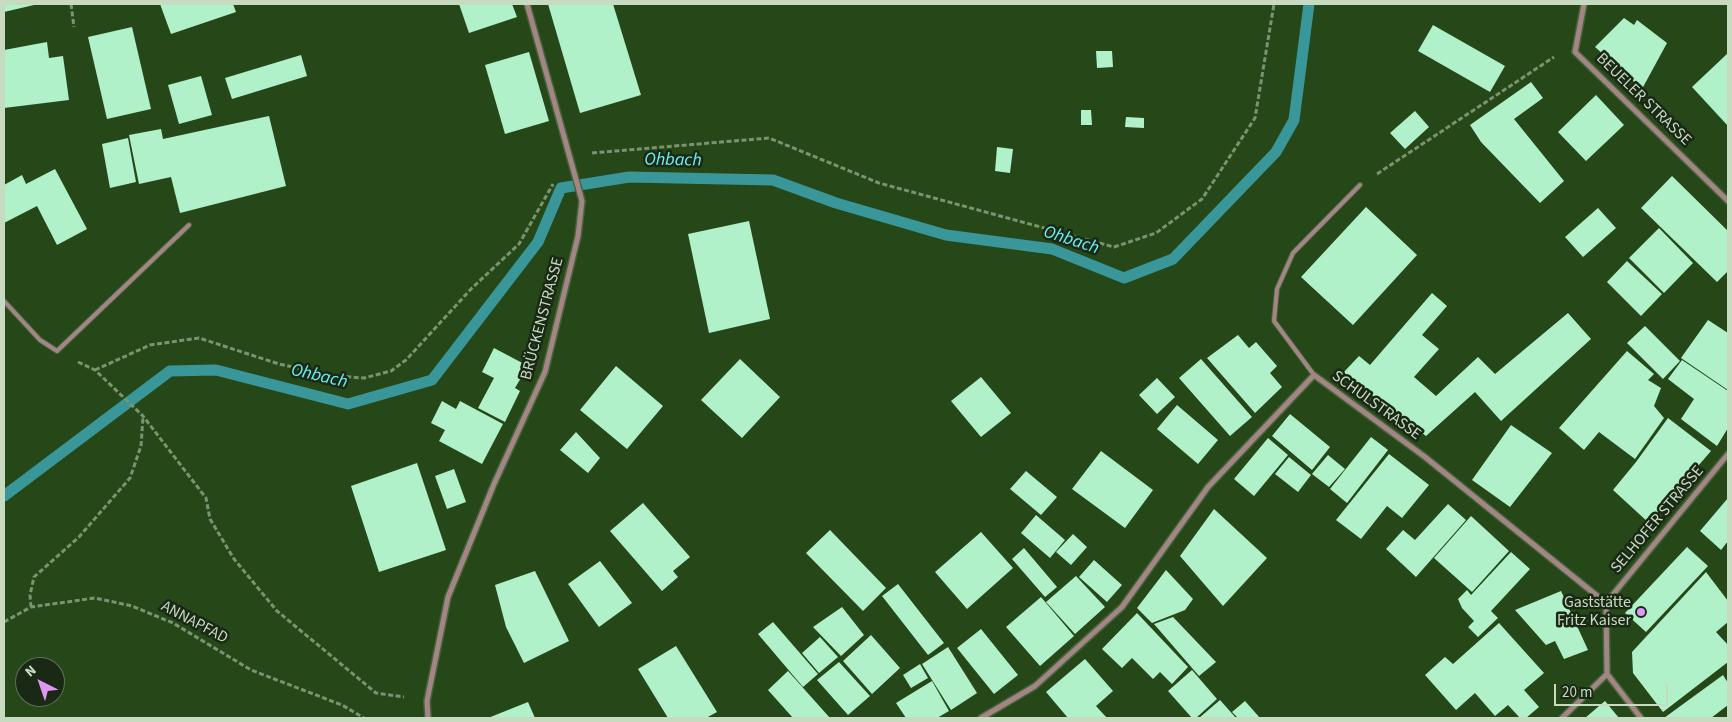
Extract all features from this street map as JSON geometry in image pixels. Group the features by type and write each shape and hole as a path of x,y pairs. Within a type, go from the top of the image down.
{"street":[{"name":"BRÜCKENSTRASSE","path":"428,718 427,701 448,597 494,484 545,372 578,236 582,201 527,4"},
{"name":"BEUELER STRASSE","path":"1584,4 1575,52 1728,200"},
{"name":"SCHULSTRASSE","path":"981,718 1035,686 1122,607 1208,488 1314,376 1425,458 1606,603"},
{"name":"SELHOFER STRASSE","path":"1606,603 1728,454"},
{"path":"1606,603 1607,674 1641,718"},
{"path":"1562,718 1607,674"}],"lane":[{"path":"1314,376 1274,321 1277,289 1293,253 1360,185"},
{"path":"4,301 40,340 57,351 189,225"}],"path":[{"path":"71,4 74,27"},
{"path":"427,701 376,692 277,612 234,559 210,519 206,498 143,416 95,370 150,346 199,338 279,364 335,376 364,378 391,371 406,360 470,289 519,244 556,178 594,153 769,138 879,183 1114,247 1156,233 1202,199 1213,183 1255,118 1274,4"},
{"path":"1360,185 1553,58 1575,52"},
{"path":"31,607 30,595 34,577 79,537 130,478 141,446 143,416"},
{"name":"ANNAPFAD","path":"4,622 31,607 95,598 132,606 173,623 251,670 342,705 364,718"}],"building":[{"path":"4,4 34,4 34,5 4,12"},
{"path":"160,4 233,4 236,12 171,34"},
{"path":"459,4 512,4 517,17 469,33"},
{"path":"548,4 613,4 641,95 580,113"},
{"path":"1624,18 1634,25 1637,20 1667,43 1642,89 1595,47"},
{"path":"1433,25 1505,66 1490,92 1418,51"},
{"path":"132,27 151,109 107,119 88,37"},
{"path":"47,42 49,58 63,56 69,100 4,108 4,50"},
{"path":"1096,51 1112,51 1113,67 1097,68"},
{"path":"529,52 549,121 505,134 485,65"},
{"path":"1728,53 1728,126 1692,87"},
{"path":"301,55 307,76 232,99 225,78"},
{"path":"201,76 212,115 179,124 168,85"},
{"path":"1531,82 1543,98 1514,119 1564,181 1540,203 1481,142 1470,125"},
{"path":"1596,95 1624,125 1586,161 1558,132"},
{"path":"1081,110 1091,110 1092,125 1081,125"},
{"path":"1415,111 1429,127 1405,149 1390,133"},
{"path":"269,116 286,186 180,213 171,177 139,184 129,135 161,129 163,139"},
{"path":"1126,117 1144,118 1144,128 1125,127"},
{"path":"128,138 136,182 110,188 102,144"},
{"path":"997,147 1013,149 1010,173 995,171"},
{"path":"55,169 87,229 57,245 37,206 4,223 4,185 22,175 26,184"},
{"path":"1672,176 1728,231 1728,271 1717,282 1641,208"},
{"path":"1366,207 1417,255 1353,325 1301,277"},
{"path":"1598,208 1616,228 1583,257 1565,237"},
{"path":"749,221 770,319 709,333 688,234"},
{"path":"1659,228 1693,263 1664,293 1629,258"},
{"path":"1627,261 1662,294 1641,316 1607,282"},
{"path":"1432,293 1447,306 1422,335 1439,349 1414,377 1436,396 1478,357 1495,374 1568,313 1591,339 1501,421 1475,392 1426,436 1343,373 1359,356 1370,365"},
{"path":"1708,320 1728,333 1728,390 1681,358"},
{"path":"1645,326 1680,361 1663,379 1627,343"},
{"path":"1238,335 1249,348 1256,342 1277,366 1270,373 1282,387 1255,413 1207,358"},
{"path":"494,348 528,366 515,388 520,391 505,422 478,408 494,378 482,372"},
{"path":"1627,351 1654,374 1648,380 1661,388 1654,406 1664,418 1635,459 1599,432 1584,450 1559,428"},
{"path":"740,359 780,397 742,438 701,400"},
{"path":"1201,359 1252,417 1230,436 1179,378"},
{"path":"1682,360 1728,391 1728,428 1717,446 1681,419 1694,399 1668,379"},
{"path":"616,366 663,406 627,449 580,410"},
{"path":"981,377 1011,413 981,437 951,401"},
{"path":"1157,378 1175,397 1157,414 1139,395"},
{"path":"442,401 456,409 460,401 503,424 482,464 439,441 445,430 431,423"},
{"path":"1177,405 1218,440 1198,464 1157,429"},
{"path":"1290,414 1330,447 1312,470 1272,436"},
{"path":"1668,418 1711,451 1649,523 1613,490"},
{"path":"1511,425 1552,453 1510,507 1472,480"},
{"path":"576,432 600,458 588,473 560,450"},
{"path":"1371,437 1388,450 1347,503 1330,489"},
{"path":"1268,438 1288,455 1254,496 1234,479"},
{"path":"1101,451 1153,490 1125,528 1072,489"},
{"path":"1389,454 1429,485 1402,518 1387,506 1361,539 1336,520"},
{"path":"1328,455 1345,469 1329,487 1312,474"},
{"path":"1289,457 1311,475 1298,492 1275,474"},
{"path":"417,463 446,550 379,572 351,486"},
{"path":"454,469 466,502 447,509 435,476"},
{"path":"1026,471 1057,497 1041,515 1010,489"},
{"path":"1728,498 1728,541 1721,550 1700,531"},
{"path":"643,503 690,557 673,571 678,577 662,591 610,531"},
{"path":"1448,504 1466,520 1416,577 1386,549 1403,530 1415,540"},
{"path":"1214,509 1267,558 1223,606 1180,556"},
{"path":"1036,515 1065,540 1050,558 1021,533"},
{"path":"1471,516 1509,551 1472,592 1434,558"},
{"path":"830,530 886,588 863,611 806,553"},
{"path":"981,532 1013,568 967,609 935,572"},
{"path":"1073,534 1087,547 1071,565 1056,552"},
{"path":"1687,547 1708,566 1646,632 1625,613"},
{"path":"1024,548 1057,587 1045,597 1012,559"},
{"path":"1511,552 1530,569 1491,611 1498,618 1478,637 1468,627 1474,621 1462,608 1458,599 1467,590 1471,595"},
{"path":"1094,560 1122,585 1107,602 1079,577"},
{"path":"600,561 632,603 599,627 568,584"},
{"path":"1166,570 1193,599 1185,610 1152,623 1137,608"},
{"path":"535,571 569,641 524,663 506,627 495,585"},
{"path":"1706,572 1728,601 1728,622 1716,632 1728,645 1728,662 1663,712 1633,673 1632,652"},
{"path":"1076,576 1105,607 1075,634 1046,602"},
{"path":"898,584 944,643 928,655 882,596"},
{"path":"1561,591 1588,650 1564,659 1555,641 1546,645 1515,610"},
{"path":"1041,597 1074,636 1040,666 1006,627"},
{"path":"842,607 864,635 841,656 813,627"},
{"path":"1137,613 1188,667 1172,684 1160,672 1153,679 1132,658 1122,668 1102,649"},
{"path":"1173,617 1216,662 1199,676 1154,624"},
{"path":"773,622 818,674 803,687 758,634"},
{"path":"1499,623 1544,673 1524,690 1539,707 1526,718 1520,718 1508,705 1495,716 1475,693 1456,710 1425,675 1445,657 1453,664"},
{"path":"981,629 1018,675 994,694 957,648"},
{"path":"871,635 900,668 872,694 843,661"},
{"path":"820,637 838,657 819,673 802,653"},
{"path":"676,646 717,712 706,718 668,718 638,669"},
{"path":"948,647 977,693 951,710 922,664"},
{"path":"1085,659 1113,691 1096,706 1107,718 1068,718 1046,692"},
{"path":"839,662 870,696 848,715 817,680"},
{"path":"920,664 928,678 911,688 903,675"},
{"path":"1192,670 1217,699 1196,718 1192,718 1168,691"},
{"path":"788,671 830,718 793,718 768,690"},
{"path":"1723,675 1728,683 1728,705 1711,718 1664,718"},
{"path":"932,681 949,711 937,718 906,718 896,703"},
{"path":"1220,700 1236,718 1199,718"},
{"path":"1245,701 1260,718 1238,718 1232,712"},
{"path":"1605,701 1619,718 1585,718"},
{"path":"528,702 535,718 488,718"}],"waterway":[{"name":"Ohbach","path":"4,496 170,371 216,370 348,404 432,380 538,242 561,188 629,177 773,180 836,203 946,235 1052,249 1124,278 1173,259 1276,152 1294,120 1309,4"}],"place":[{"name":"Gaststätte Fritz Kaiser","path":"1641,612"}]}
